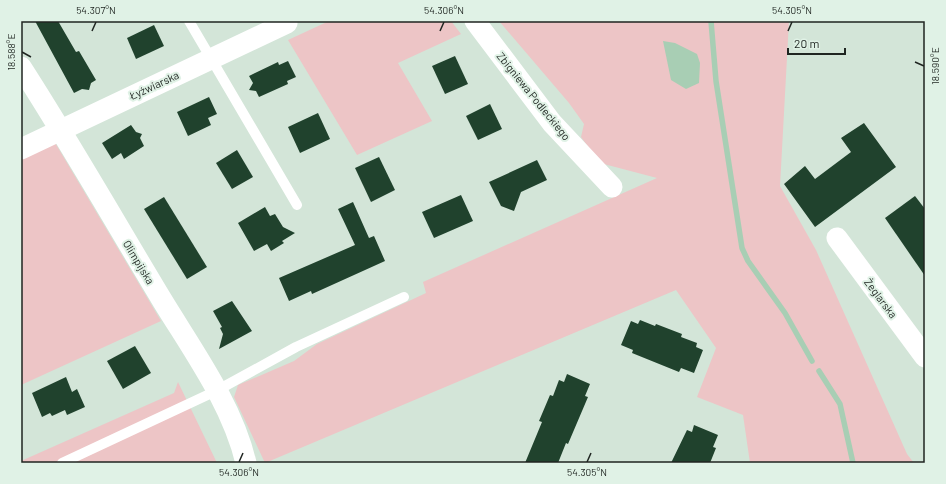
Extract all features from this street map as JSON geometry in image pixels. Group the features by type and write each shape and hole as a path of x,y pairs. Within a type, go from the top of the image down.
{"street":[{"name":"Zbigniewa Podleckiego","path":"474,21 552,123 612,187"},
{"name":"Łyżwiarska","path":"21,149 287,23"},
{"name":"Olimpijska","path":"21,67 61,129 216,391 241,442 246,463"},
{"name":"Żeglarska","path":"837,238 925,357"}],"lane":[{"path":"189,21 297,205"},
{"path":"62,463 216,391 296,347 404,297"}],"shaded area":[{"path":"329,21 451,21 461,34 398,63 432,121 357,155 288,40"},
{"path":"499,21 789,21 780,186 816,250 907,454 914,463 750,463 743,415 697,397 716,348 676,290 265,463 234,397 238,385 294,361 317,344 426,293 423,282 657,178 600,163 581,137 584,124 569,103"},
{"path":"663,41 675,43 697,54 700,63 699,83 686,89 671,80"},
{"path":"54,141 161,321 21,385 21,158"},
{"path":"178,382 217,463 21,463 21,461 174,393"}],"building":[{"path":"35,21 58,21 76,52 79,51 96,80 91,83 89,90 82,89 74,93"},
{"path":"154,25 164,46 136,59 127,38"},
{"path":"455,56 468,84 445,94 432,66"},
{"path":"288,61 296,77 287,81 288,84 259,97 256,91 249,90 253,83 249,76 278,62 279,65"},
{"path":"209,97 217,114 208,118 211,125 188,136 177,112"},
{"path":"490,104 502,129 478,140 466,116"},
{"path":"318,113 330,139 300,153 288,127"},
{"path":"864,123 896,167 815,227 784,184 805,166 815,179 851,152 841,138"},
{"path":"131,125 136,132 142,134 140,138 144,146 124,159 121,153 112,159 102,143"},
{"path":"237,150 253,177 232,189 216,163"},
{"path":"379,157 395,190 371,202 355,168"},
{"path":"537,160 547,180 521,192 514,211 501,206 489,182"},
{"path":"461,195 473,221 434,238 422,212"},
{"path":"915,196 925,209 925,276 885,218"},
{"path":"164,197 207,267 187,279 144,209"},
{"path":"353,202 369,238 374,236 385,261 312,294 311,291 289,301 279,278 355,245 338,209"},
{"path":"265,207 270,216 275,214 283,227 295,233 282,241 284,243 271,251 267,244 254,251 238,223"},
{"path":"232,301 252,331 219,349 223,334 220,328 222,327 213,311"},
{"path":"640,320 655,326 656,324 682,334 681,337 697,343 696,347 703,350 694,373 681,368 679,372 632,353 633,350 621,345 631,321 638,324"},
{"path":"135,346 151,373 123,389 107,361"},
{"path":"567,374 590,384 585,396 588,397 568,444 566,443 558,463 525,463 542,422 539,421 550,395 553,396 559,380 564,382"},
{"path":"66,377 72,392 77,389 85,407 67,415 65,410 52,416 50,413 42,417 32,393"},
{"path":"694,425 718,435 713,447 716,448 710,463 671,463 687,430 692,432"}],"waterway":[{"path":"711,21 716,81 742,248 748,261 785,313 812,361"},
{"path":"819,371 840,404 853,463"}]}
